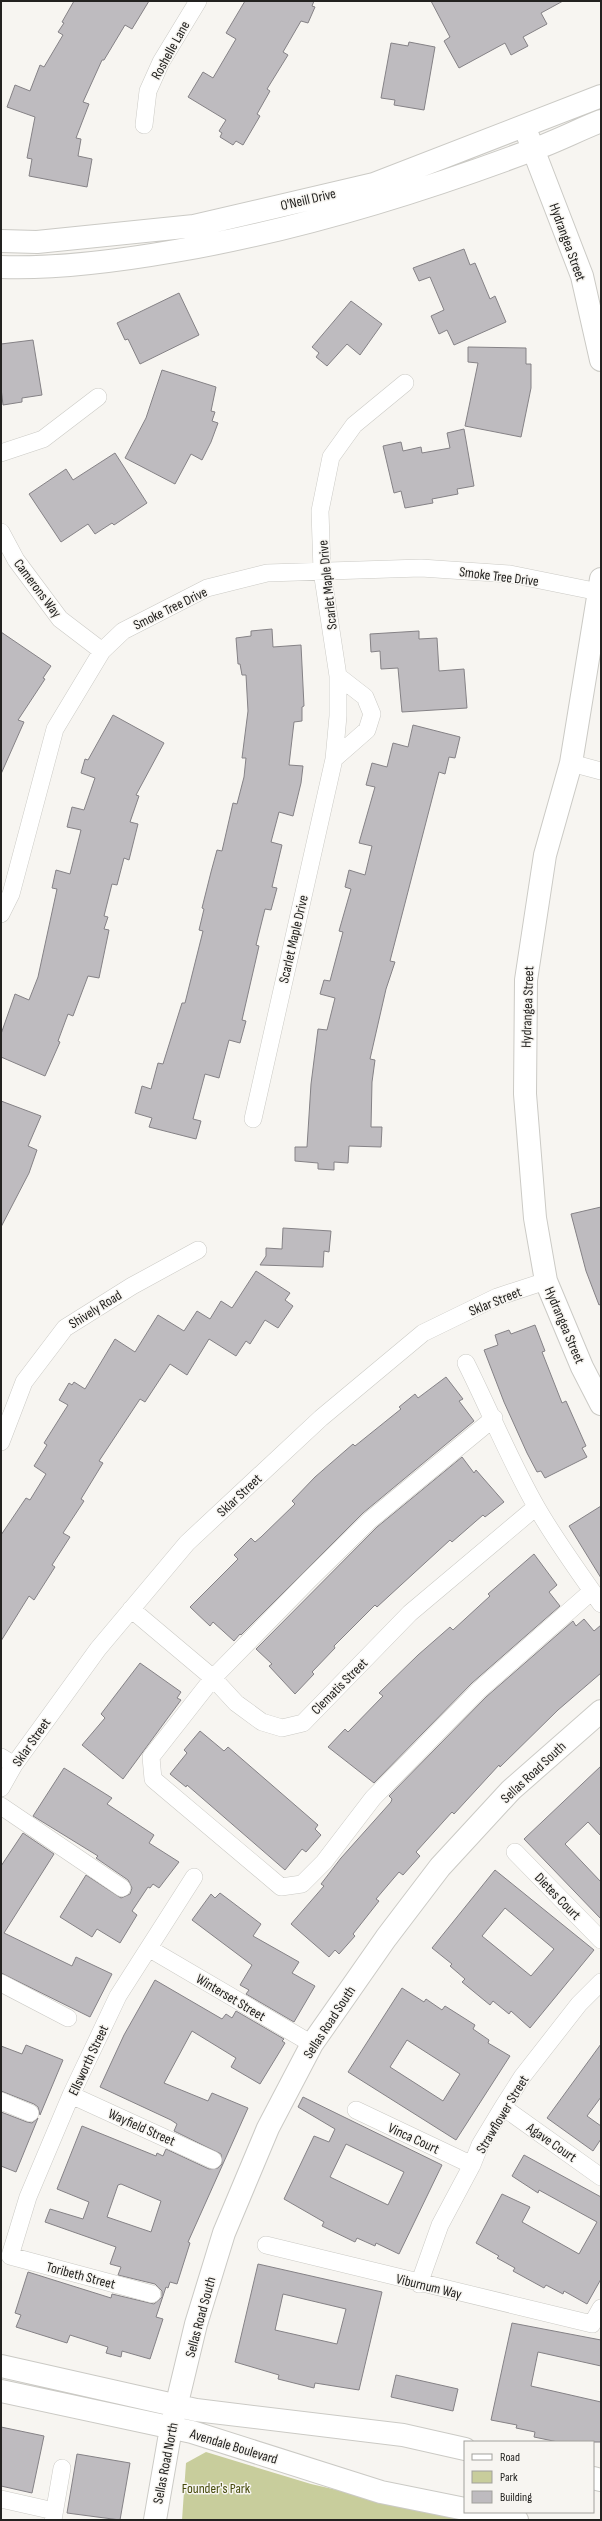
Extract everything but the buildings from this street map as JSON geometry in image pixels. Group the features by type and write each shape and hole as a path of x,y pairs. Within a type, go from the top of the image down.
{"street":[{"name":"Roshelle Lane","path":"144,125 148,90 161,62 198,1"},
{"name":"O'Neill Drive","path":"1,242 37,242 194,226 374,184 601,96"},
{"name":"O'Neill Drive","path":"1,267 127,259 288,228 386,201 533,150 601,121"},
{"name":"Hydrangea Street","path":"524,127 582,276 601,360"},
{"name":"Scarlet Maple Drive","path":"253,1119 334,759 338,716 338,676 322,571 320,511 331,457 354,425 405,383"},
{"path":"1,453 43,438 98,397"},
{"name":"Camerons Way","path":"1,532 16,560 60,619 102,651"},
{"name":"Smoke Tree Drive","path":"1,914 11,894 55,729 102,651 123,631 207,588 267,574 421,568 510,574 600,586"},
{"name":"Hydrangea Street","path":"600,586 571,763 545,855 526,980 525,1094 534,1218 546,1281 582,1368 601,1404"},
{"path":"334,759 367,730 372,714 365,697 338,676"},
{"path":"571,763 601,771"},
{"name":"Shively Road","path":"1,1442 24,1382 65,1328 132,1286 198,1250"},
{"name":"Sklar Street","path":"1,1788 8,1761 98,1649 187,1543 321,1418 423,1333 497,1297 546,1281"},
{"path":"466,1362 494,1418 514,1465 536,1507 565,1554 597,1598 479,1690 373,1798 324,1862 302,1884 281,1887 153,1779 150,1757 213,1678 370,1520 494,1418"},
{"name":"Clematis Street","path":"131,1609 213,1678 236,1704 262,1722 282,1728 303,1723 410,1614 536,1507"},
{"name":"Sellas Road South","path":"177,2406 196,2324 224,2233 268,2128 312,2044 386,1938 440,1867 511,1790 601,1711"},
{"path":"1,1806 122,1888"},
{"name":"Dietes Court","path":"515,1852 601,1940"},
{"name":"Ellsworth Street","path":"10,2256 28,2197 71,2095 118,1996 150,1949 194,1878"},
{"name":"Winterset Street","path":"150,1949 312,2044"},
{"name":"Strawflower Street","path":"419,2284 440,2225 472,2165 480,2145 503,2107 570,2016 601,1982"},
{"path":"1,1983 68,2018"},
{"name":"Wayfield Street","path":"71,2095 213,2160"},
{"path":"1,2101 30,2113"},
{"name":"Agave Court","path":"503,2107 601,2177"},
{"name":"Vinca Court","path":"356,2110 472,2165"},
{"name":"Viburnum Way","path":"266,2246 419,2284 592,2324 601,2308"},
{"name":"Toribeth Street","path":"10,2256 152,2294"},
{"name":"Avendale Boulevard","path":"1,2366 177,2406 403,2434 464,2449"},
{"name":"Avendale Boulevard","path":"1,2391 171,2428 381,2492 464,2509"},
{"name":"Sellas Road North","path":"155,2520 171,2428 177,2406"},
{"path":"1,2499 53,2516 62,2468"},
{"path":"483,2513 517,2520"}],"green space":[{"name":"Founder's Park","path":"206,2452 311,2484 467,2520 182,2520 186,2463"}]}
